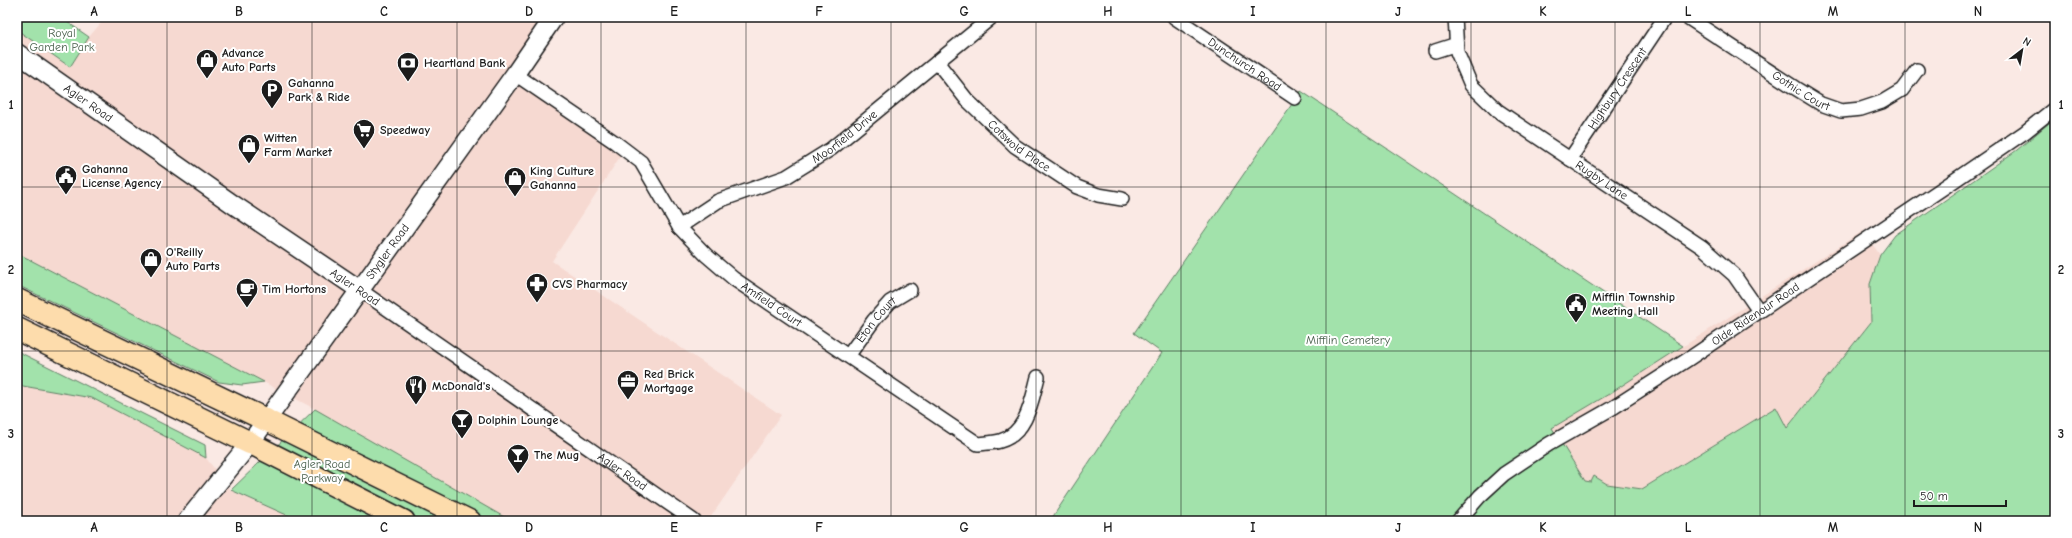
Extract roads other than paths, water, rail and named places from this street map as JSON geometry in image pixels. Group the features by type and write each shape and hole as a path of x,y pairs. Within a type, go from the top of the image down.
{"highway":[{"path":"17,300 266,420 470,521"},
{"path":"17,329 250,443 404,521"}],"main road":[{"name":"Stygler Road","path":"187,521 250,443 515,74 554,17"},
{"name":"Agler Road","path":"17,53 234,205 360,290"}],"street":[{"name":"Moorfield Drive","path":"679,227 718,201 786,177 831,149 992,17"},
{"name":"Dunchurch Road","path":"1174,17 1295,98"},
{"name":"Rugby Lane","path":"1456,17 1457,52 1472,85 1498,111 1702,246 1734,276 1759,311"},
{"name":"Highbury Crescent","path":"1570,159 1665,17"},
{"name":"Gothic Court","path":"1687,17 1821,104 1841,111 1861,109 1882,102 1902,90 1916,70"},
{"path":"1435,51 1457,44"},
{"name":"Cotswold Place","path":"937,62 967,100 1015,146 1077,187 1098,195 1122,199"},
{"name":"Amfield Court","path":"515,74 616,143 640,162 679,227 706,255 734,279 978,444 1001,441 1019,429 1029,411 1038,377"},
{"name":"Olde Ridenour Road","path":"1458,521 1480,496 1504,474 1549,444 1614,407 1759,311 1961,176 2025,132 2055,108"},
{"name":"Agler Road","path":"360,290 694,521"},
{"name":"Eton Court","path":"848,356 874,320 890,302 910,290"}],"place":[{"name":"Advance Auto Parts","path":"207,80"},
{"name":"Heartland Bank","path":"408,82"},
{"name":"Gahanna Park & Ride","path":"272,110"},
{"name":"Speedway","path":"364,150"},
{"name":"Witten Farm Market","path":"249,164"},
{"name":"Gahanna License Agency","path":"66,196"},
{"name":"King Culture Gahanna","path":"515,198"},
{"name":"O'Reilly Auto Parts","path":"151,278"},
{"name":"CVS Pharmacy","path":"537,304"},
{"name":"Tim Hortons","path":"247,308"},
{"name":"Mifflin Township Meeting Hall","path":"1576,324"},
{"name":"Red Brick Mortgage","path":"628,400"},
{"name":"McDonald's","path":"416,406"},
{"name":"Dolphin Lounge","path":"462,440"},
{"name":"The Mug","path":"518,474"}],"park label":[{"name":"Royal Garden Park","path":"62,40"},
{"name":"Mifflin Cemetery","path":"1348,340"},
{"name":"Agler Road Parkway","path":"322,471"}]}
